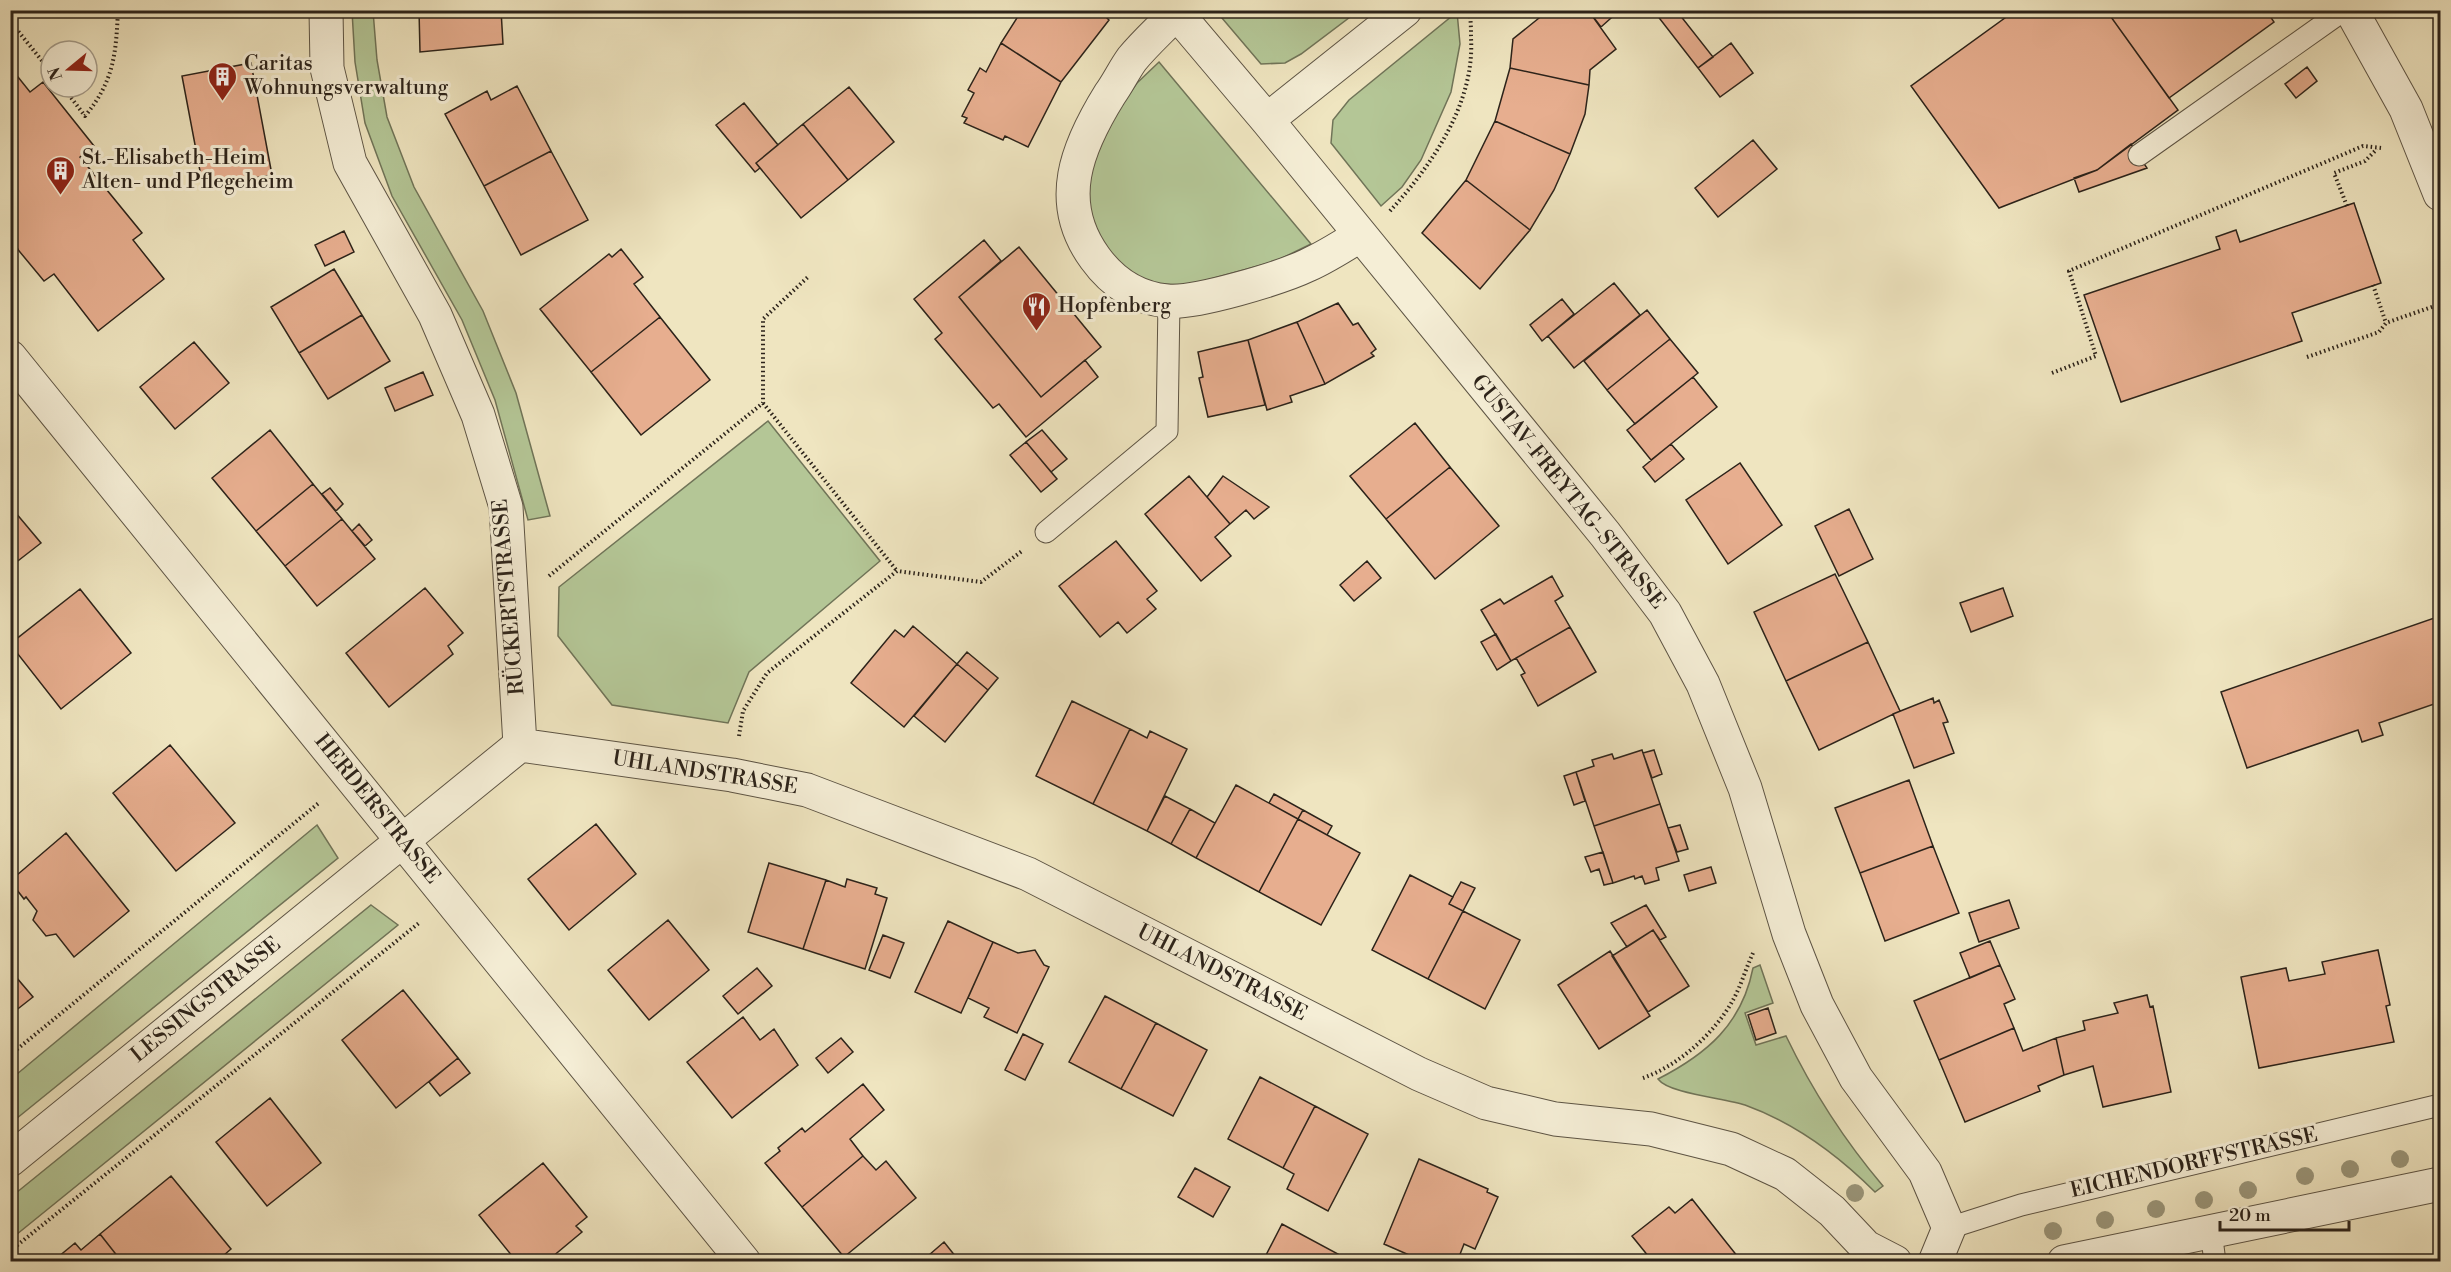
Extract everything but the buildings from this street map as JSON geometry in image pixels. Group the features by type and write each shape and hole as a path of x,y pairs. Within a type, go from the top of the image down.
{"street":[{"name":"RÜCKERTSTRASSE","path":"326,10 327,68 350,163 435,315 478,415 506,507 520,745"},
{"path":"1267,120 1405,10"},
{"path":"2351,10 2406,109 2440,194"},
{"path":"1175,12 1132,60 1082,145 1072,182 1075,221 1084,244 1102,267 1120,285 1141,296 1169,301 1222,292 1304,267 1359,236"},
{"name":"GUSTAV-FREYTAG-STRASSE","path":"1175,12 1267,120 1359,236 1605,534 1665,613 1703,684 1745,788 1789,934 1817,1005 1856,1078 1925,1172 1949,1228"},
{"name":"HERDERSTRASSE","path":"10,357 744,1262"},
{"path":"402,840 520,745"},
{"name":"UHLANDSTRASSE","path":"520,745 732,775 807,790 1028,874 1419,1074 1486,1103 1555,1119 1651,1129 1731,1149 1785,1174 1832,1211 1866,1247 1895,1262"},
{"name":"LESSINGSTRASSE","path":"10,1160 402,840"},
{"path":"2064,1262 2213,1246 2440,1184"},
{"path":"1935,1262 1949,1228"}],"lane":[{"path":"2139,156 2344,10"},
{"path":"1046,532 1167,432 1169,301"},
{"name":"EICHENDORFFSTRASSE","path":"1949,1228 2021,1205 2440,1105"}],"path":[{"path":"72,99 85,116 102,96 116,51 118,10"},
{"path":"1359,236 1389,213 1414,185 1436,153 1454,118 1469,80 1472,47 1468,10"},
{"path":"10,21 39,57"},
{"path":"2347,206 2334,172 2365,160 2377,149 2415,135"},
{"path":"2052,373 2096,356 2069,271 2363,146 2377,149"},
{"path":"10,254 18,249"},
{"path":"809,276 763,320 764,403 897,572"},
{"path":"2373,285 2386,323"},
{"path":"2307,357 2379,332 2386,323 2440,304"},
{"path":"571,559 764,403"},
{"path":"743,711 767,673 897,572 981,582 1046,532"},
{"path":"10,1055 351,777"},
{"path":"10,1251 450,898"},
{"path":"1643,1078 1652,1075 1683,1055 1704,1037 1723,1016 1734,998"}],"green space":[{"path":"352,11 373,11 377,60 387,117 414,187 483,311 516,393 550,516 528,520 495,400 462,320 392,196 365,123 355,62"},
{"path":"1216,11 1358,11 1301,54 1285,63 1261,64"},
{"path":"1457,12 1460,44 1451,92 1421,160 1402,187 1381,206 1331,143 1333,120 1349,100"},
{"path":"1159,62 1311,244 1276,261 1189,285 1154,284 1130,273 1100,246 1087,204 1089,170 1118,110 1137,83"},
{"path":"768,421 880,561 749,672 728,723 612,705 558,636 559,587"},
{"path":"317,825 338,858 11,1123 11,1079"},
{"path":"371,905 398,925 11,1239 11,1197"},
{"path":"1760,965 1773,1003 1745,1013 1756,1045 1786,1036 1830,1114 1855,1151 1883,1186 1875,1192 1831,1153 1781,1121 1736,1102 1673,1088 1658,1079 1692,1059 1720,1035 1740,1005 1748,988 1753,968"}],"place":[{"name":"Caritas Wohnungsverwaltung","path":"223,102"},
{"name":"St.-Elisabeth-Heim Alten- und Pflegeheim","path":"61,196"},
{"name":"Hopfenberg","path":"1037,332"}]}
